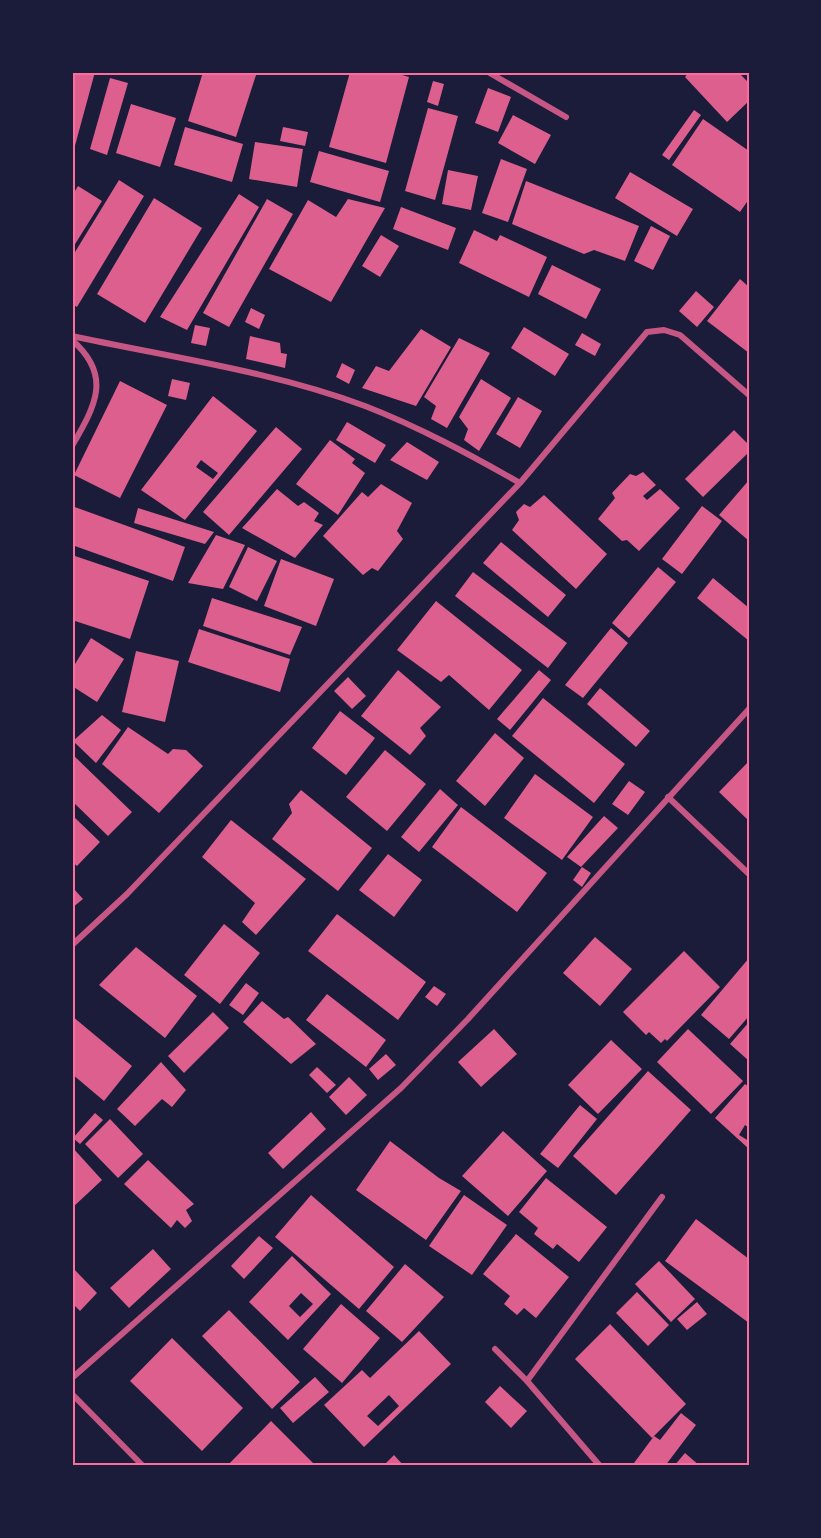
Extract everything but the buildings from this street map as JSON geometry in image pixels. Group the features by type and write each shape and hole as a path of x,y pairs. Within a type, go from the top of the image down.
{"street":[{"path":"488,72 566,117"},
{"path":"72,945 127,894 520,483 646,332 664,330 680,335 749,395"},
{"path":"72,338 87,353 99,381 92,411 72,446"},
{"path":"72,338 264,377 363,406 442,439 520,483"},
{"path":"72,1378 401,1088 468,1019 749,709"},
{"path":"668,797 749,874"},
{"path":"527,1381 662,1197"},
{"path":"495,1349 527,1381 600,1466"},
{"path":"72,1394 143,1466"}]}
